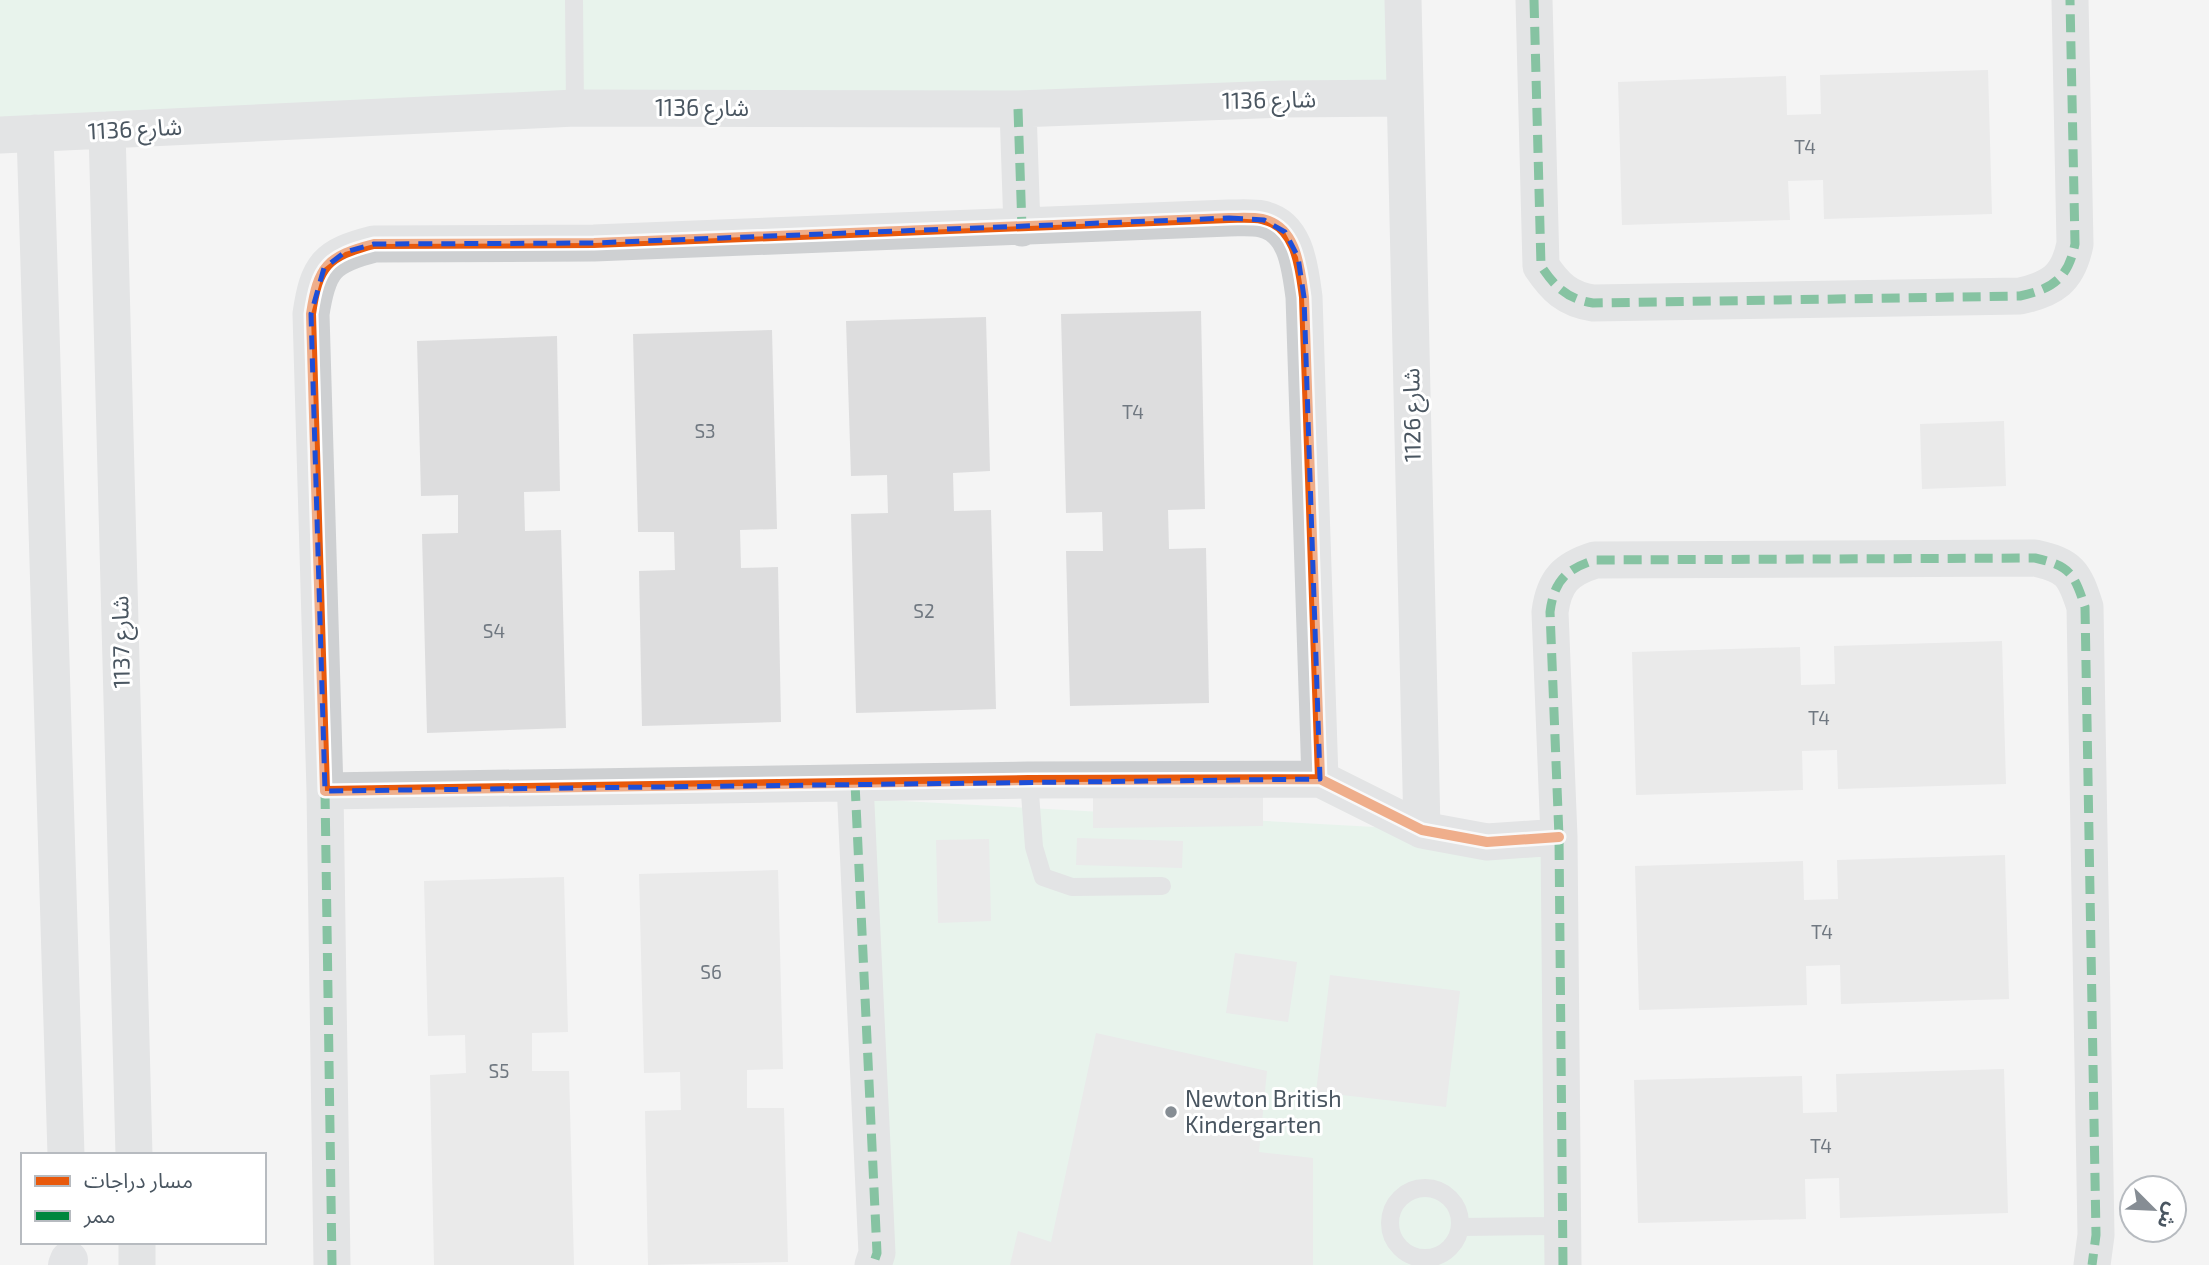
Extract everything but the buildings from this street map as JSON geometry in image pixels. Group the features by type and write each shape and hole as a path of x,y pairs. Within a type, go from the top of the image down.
{"street":[{"name":"شارع 1126","path":"1403,0 1422,830"},
{"path":"1534,0 1541,265 1561,292 1571,298 1593,303 2020,296 2046,290 2064,271 2072,258 2075,244 2070,0"},
{"name":"شارع 1136","path":"18,134 575,108 1018,109 1282,99 1404,98"},
{"path":"1018,109 1022,228"},
{"name":"شارع 1137","path":"107,130 134,1153"},
{"path":"18,134 66,1153"},
{"path":"332,1265 325,791 311,314 314,290 324,268 345,252 374,244 594,243 1229,218 1264,220 1285,232 1298,257 1304,297 1320,779"},
{"path":"1563,1265 1559,837 1550,612 1556,587 1572,568 1595,560 2035,558 2056,563 2068,570 2085,607 2096,1235 2092,1265"},
{"path":"325,791 1029,780 1320,779 1422,830 1487,842 1559,837"},
{"path":"855,783 877,1253 873,1265"},
{"path":"136,1244 137,1265"}],"lane":[{"path":"574,0 575,108"},
{"path":"1029,780 1034,847 1043,877 1072,887 1162,886"},
{"path":"1429,1187 1452,1200 1459,1213 1460,1227 1447,1251 1435,1257 1421,1258 1408,1254 1397,1245 1391,1232 1390,1219 1394,1205 1403,1195 1415,1188 1429,1187"},
{"path":"1460,1227 1562,1226"}],"highlighted area":[{"path":"1229,218 1264,220 1285,232 1298,257 1304,297 1320,779 325,791 311,314 324,268 345,252 374,244 594,243"}],"green space":[{"path":"0,0 1399,0 1404,98 0,139"},
{"path":"866,799 1559,837 1571,1265 868,1265"}],"marked path":[{"path":"1534,0 1541,266 1562,291 1593,303 2020,296 2050,286 2068,266 2075,244 2070,0"},
{"path":"1018,109 1022,228"},
{"path":"1563,1265 1559,837 1550,612 1558,584 1569,572 1595,560 2035,558 2056,564 2069,573 2085,607 2096,1235 2092,1265"},
{"path":"855,783 877,1253 873,1265"},
{"path":"325,791 332,1265"}],"cycle path":[{"path":"1320,779 1304,297 1295,250 1290,239 1274,223 1258,218 1229,218 594,243 374,244 335,259 328,265 317,284 311,314 325,791 1029,780 1320,779 1422,830 1487,842 1559,837"}],"place":[{"name":"Newton British Kindergarten","path":"1171,1112"}]}
